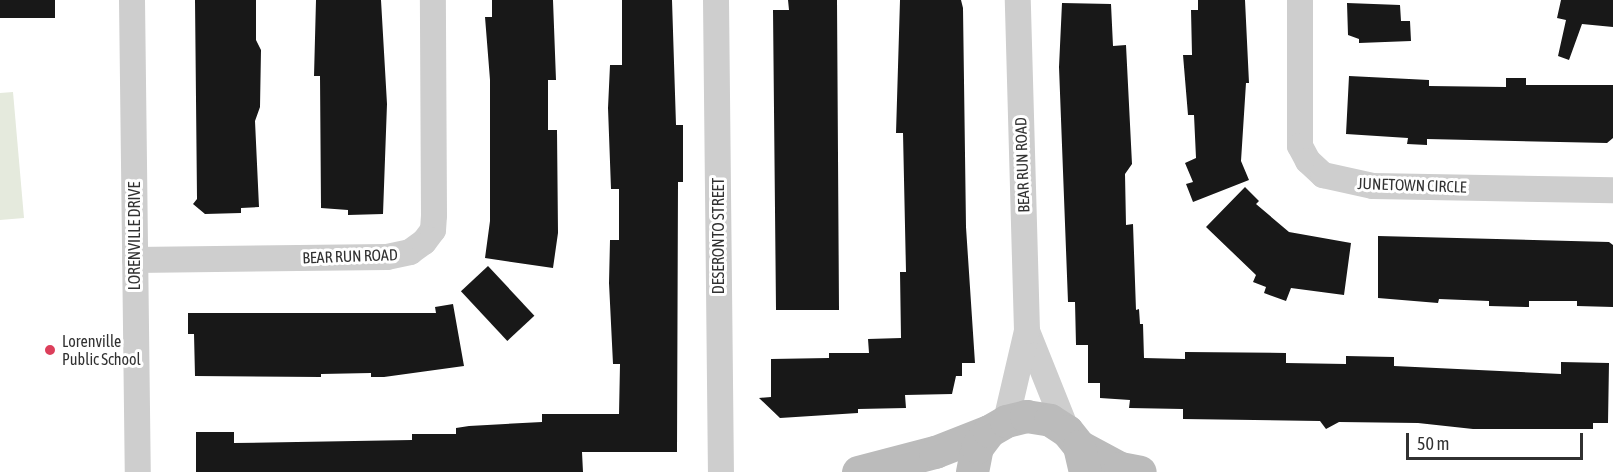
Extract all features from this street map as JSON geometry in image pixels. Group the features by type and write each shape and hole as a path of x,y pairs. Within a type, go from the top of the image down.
{"street":[{"name":"LORENVILLE DRIVE","path":"132,0 138,472"},
{"name":"BEAR RUN ROAD","path":"135,260 387,257 410,252 424,242 433,230 434,215 433,0"},
{"name":"DESERONTO STREET","path":"716,0 721,472"},
{"name":"BEAR RUN ROAD","path":"998,426 1027,331 1018,0"},
{"name":"JUNETOWN CIRCLE","path":"1300,0 1300,146 1308,161 1323,175 1373,186 1613,190"},
{"name":"BEAR RUN ROAD","path":"1027,331 1077,450"},
{"path":"858,472 865,472 1026,416 1050,420 1077,450 1120,468 1140,472"},
{"path":"972,472 977,447 998,426"}],"shaded area":[{"path":"13,92 24,218 0,220 0,93"}],"building":[{"path":"0,0 55,0 55,18 0,18"},
{"path":"195,0 256,0 256,40 261,50 260,107 255,121 259,207 241,208 241,213 205,214 193,204 197,199"},
{"path":"316,0 381,0 387,104 383,214 348,215 348,210 321,208 320,76 314,76"},
{"path":"492,0 553,0 556,80 548,80 548,130 557,130 558,233 553,268 485,258 490,221 490,80 485,17 492,17"},
{"path":"622,0 672,0 676,125 683,125 683,182 678,182 677,452 582,452 583,472 196,472 196,432 234,432 234,443 412,440 412,434 456,434 456,428 469,426 542,422 542,414 619,414 620,364 613,364 609,283 610,240 619,240 619,189 611,189 608,108 610,65 622,65"},
{"path":"788,0 837,0 839,310 776,310 773,10 789,10"},
{"path":"900,0 961,0 963,8 966,227 975,363 962,363 962,376 956,376 952,394 905,395 906,408 858,409 858,413 780,418 759,398 771,397 771,359 829,358 829,353 869,353 868,339 901,338 900,272 906,272 903,133 896,133"},
{"path":"1198,0 1245,0 1249,83 1246,83 1241,161 1249,180 1193,202 1186,184 1193,182 1185,163 1196,158 1194,115 1188,115 1183,55 1192,55 1191,10 1198,10"},
{"path":"1561,0 1613,0 1613,27 1582,24 1569,60 1558,56 1566,20 1557,18"},
{"path":"1062,3 1111,4 1113,46 1126,45 1132,164 1125,174 1126,225 1133,224 1136,310 1139,309 1140,324 1143,324 1144,358 1185,359 1185,352 1286,353 1286,363 1346,364 1346,356 1394,357 1394,366 1561,374 1561,362 1609,363 1608,423 1593,423 1593,429 1473,429 1418,423 1339,422 1326,429 1320,421 1183,419 1183,409 1129,408 1130,400 1100,398 1100,383 1088,383 1088,345 1076,345 1075,302 1068,302 1059,67"},
{"path":"1347,3 1400,5 1401,21 1410,21 1411,41 1359,43 1359,39 1348,35"},
{"path":"1349,76 1429,80 1429,86 1506,87 1506,78 1526,78 1526,85 1613,85 1613,138 1607,143 1427,139 1427,145 1407,144 1408,138 1346,134"},
{"path":"1245,187 1259,201 1256,204 1289,232 1351,243 1344,295 1291,288 1286,301 1264,293 1266,287 1253,282 1256,275 1206,227"},
{"path":"1378,236 1609,242 1613,245 1613,307 1577,306 1577,301 1529,301 1529,307 1489,306 1489,301 1439,299 1438,303 1378,298"},
{"path":"488,266 534,316 507,341 461,291"},
{"path":"453,304 464,366 384,377 371,377 371,373 321,374 321,377 195,376 194,334 188,334 188,313 436,313 435,307"}],"place":[{"name":"Lorenville Public School","path":"50,350"}]}
